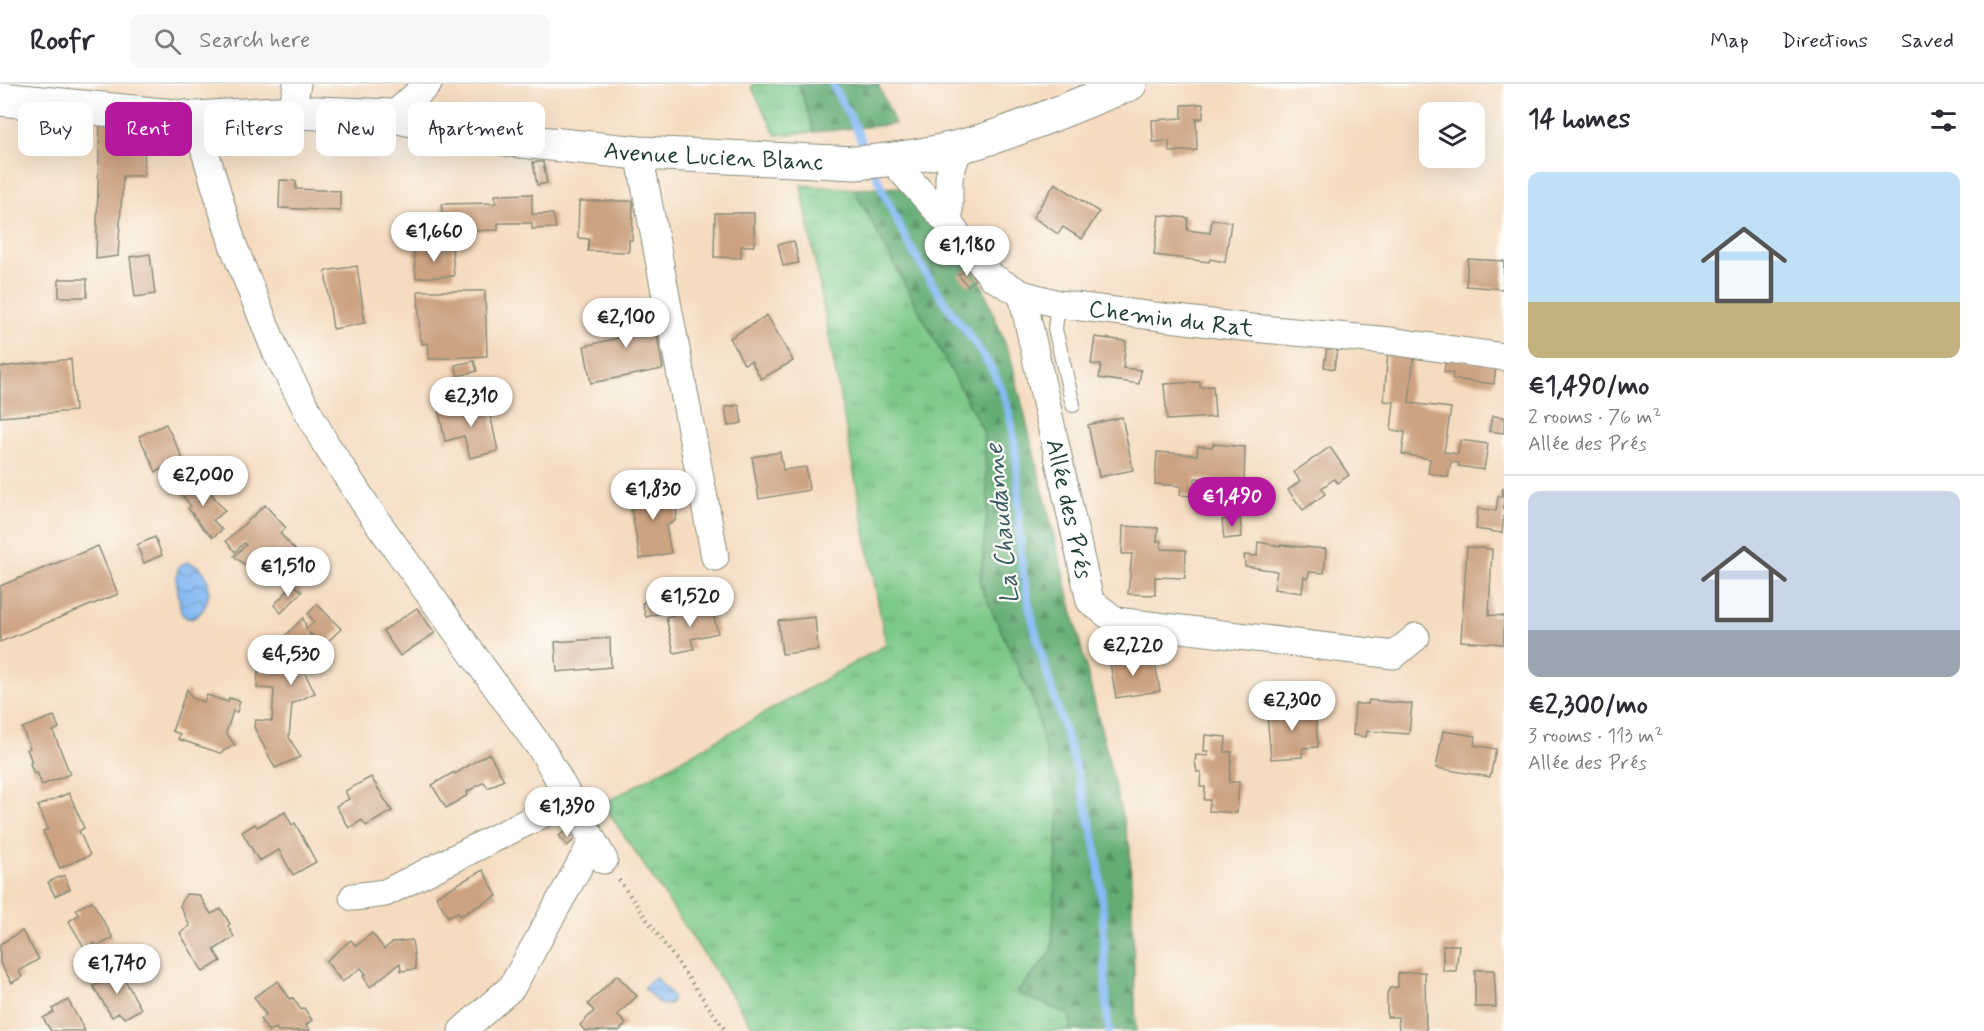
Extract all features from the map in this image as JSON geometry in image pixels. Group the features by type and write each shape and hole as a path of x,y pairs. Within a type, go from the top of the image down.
{"main road":[{"name":"Avenue Lucien Blanc","path":"396,117 511,140 639,153 856,163 892,160 959,147 1005,133 1130,84"},
{"name":"Avenue Lucien Blanc","path":"0,99 195,118 295,98 317,102"}],"street":[{"path":"396,113 428,84"},
{"path":"195,118 233,245 276,352 325,443 373,516 544,753 599,851 512,987 462,1031"},
{"path":"950,224 949,177 959,147"},
{"path":"639,153 715,557"},
{"name":"Chemin du Rat","path":"892,160 950,224 992,278 1022,294 1058,304 1242,327 1390,341 1504,357"},
{"name":"Allée des Prés","path":"1022,294 1090,601 1116,621 1394,655 1416,636"},
{"path":"353,897 385,892 571,800"}],"lane":[{"path":"1058,304 1055,329 1073,405"}],"path":[{"path":"599,851 726,1031"}],"green space":[{"path":"753,84 799,84 814,132 776,135 752,88"},
{"path":"799,84 878,84 895,124 814,132"},
{"path":"801,185 854,189 983,430 988,502 980,584 1035,705 1059,809 1052,951 1017,993 1070,1015 1070,1031 759,1031 750,1023 603,804 886,645"},
{"path":"907,187 980,280 1011,359 1130,848 1136,1031 1070,1031 1070,1015 1017,993 1052,951 1059,808 1035,705 980,584 988,502 983,430 854,189"}],"water":[{"path":"187,562 200,568 207,578 209,589 202,611 196,617 188,618 181,612 176,578 179,566"},
{"path":"655,977 672,996 669,1005 660,1004 644,988"}],"building":[{"path":"1203,104 1203,118 1196,119 1197,150 1169,152 1169,141 1153,142 1152,120 1182,118 1182,105"},
{"path":"100,118 105,119 105,156 145,156 144,176 123,176 118,256 96,259"},
{"path":"533,162 543,162 547,183 537,185"},
{"path":"280,180 296,181 296,189 340,191 340,211 279,208"},
{"path":"1055,183 1099,212 1082,239 1063,227 1058,234 1033,217"},
{"path":"532,194 532,214 553,214 556,228 532,229 532,223 498,223 498,230 442,232 442,204 496,203 495,195"},
{"path":"579,201 633,201 632,240 629,240 629,252 588,251 589,239 578,238"},
{"path":"715,213 754,213 754,246 741,246 741,258 714,257"},
{"path":"1159,215 1188,218 1187,230 1210,233 1212,219 1231,222 1225,262 1154,255"},
{"path":"794,241 799,263 783,266 778,244"},
{"path":"452,248 454,276 416,278 414,250"},
{"path":"150,254 155,294 135,297 130,257"},
{"path":"1468,259 1504,261 1503,289 1466,286"},
{"path":"357,266 365,323 333,329 325,271"},
{"path":"967,269 975,279 968,286 958,275"},
{"path":"59,279 87,279 87,297 59,297"},
{"path":"418,291 485,291 487,356 429,359 428,343 422,344 420,340"},
{"path":"652,307 663,369 591,383 584,346 618,338 614,315"},
{"path":"767,315 793,361 761,379 751,361 744,364 730,338"},
{"path":"1095,337 1126,341 1123,368 1141,370 1139,384 1099,378 1101,365 1091,364"},
{"path":"1327,348 1337,349 1334,369 1324,367"},
{"path":"1388,351 1414,354 1409,403 1451,408 1444,452 1458,454 1460,440 1488,444 1484,470 1458,466 1459,463 1451,462 1448,477 1428,473 1430,459 1402,454 1405,432 1391,430 1394,402 1384,401"},
{"path":"1446,358 1496,364 1494,384 1452,379 1453,373 1444,372"},
{"path":"71,359 75,411 0,417 0,367"},
{"path":"474,361 477,371 458,376 455,365"},
{"path":"1200,382 1200,387 1213,386 1215,417 1167,420 1164,384"},
{"path":"487,400 498,451 470,458 464,436 445,441 439,412"},
{"path":"739,405 742,423 728,426 725,407"},
{"path":"1492,416 1504,417 1504,433 1489,431"},
{"path":"1122,417 1133,470 1099,477 1088,425"},
{"path":"166,424 183,459 156,472 139,436"},
{"path":"1213,444 1245,447 1244,482 1195,478 1194,496 1180,495 1181,486 1155,484 1157,452 1197,455 1198,446 1212,447"},
{"path":"1330,447 1349,475 1338,483 1334,479 1322,488 1325,494 1303,510 1288,490 1300,481 1294,472"},
{"path":"780,452 783,470 806,467 809,490 759,499 752,457"},
{"path":"197,479 225,511 213,520 222,530 213,537 188,508 191,506 179,491"},
{"path":"1503,487 1502,533 1476,529 1478,508 1496,511 1498,496 1501,497"},
{"path":"672,488 677,515 675,521 666,526 671,553 640,559 629,496"},
{"path":"265,505 286,528 280,533 296,551 282,563 286,567 268,584 234,556 246,545 244,543 235,552 226,541"},
{"path":"1240,518 1242,537 1224,539 1222,520"},
{"path":"1123,526 1158,528 1157,541 1161,541 1161,549 1186,550 1185,578 1155,577 1155,595 1128,594 1132,554 1122,554"},
{"path":"155,537 162,555 144,563 137,545"},
{"path":"1258,542 1326,549 1324,573 1309,572 1308,579 1304,577 1302,593 1274,589 1277,571 1245,566 1244,555 1257,556"},
{"path":"98,546 118,594 0,642 0,586"},
{"path":"1467,547 1492,549 1489,615 1504,616 1504,644 1461,641"},
{"path":"294,584 302,592 281,613 274,605"},
{"path":"660,598 664,612 646,617 642,603"},
{"path":"317,604 341,629 322,647 309,632 315,647 297,658 315,693 292,704 289,737 300,757 275,768 254,727 255,720 272,721 274,689 257,688 258,671 274,672 293,660 282,639 303,618 307,629 314,622 308,614"},
{"path":"711,607 718,633 691,639 694,649 674,653 666,617"},
{"path":"417,608 435,633 400,656 383,631"},
{"path":"815,617 818,650 782,654 778,621"},
{"path":"610,638 611,667 557,672 555,642"},
{"path":"1129,654 1131,668 1155,663 1160,691 1116,698 1109,657"},
{"path":"187,689 192,698 204,702 207,695 228,702 229,698 240,701 237,712 233,711 226,733 235,745 220,753 178,739 180,734 172,731"},
{"path":"1369,700 1412,704 1409,734 1367,731 1366,737 1353,735 1355,704 1368,704"},
{"path":"1315,705 1318,747 1303,748 1302,757 1271,759 1267,714 1283,713 1283,708"},
{"path":"54,716 59,728 53,731 70,774 42,785 37,772 34,774 30,763 32,762 27,749 30,748 22,728"},
{"path":"1443,731 1476,736 1474,745 1496,749 1490,777 1436,768"},
{"path":"1205,735 1226,737 1225,752 1232,752 1229,782 1239,782 1237,813 1209,811 1210,800 1204,800 1205,787 1200,787 1201,772 1197,772 1195,762 1196,755 1208,756 1208,751 1204,751"},
{"path":"489,753 504,780 488,788 484,782 446,808 432,785"},
{"path":"371,777 392,811 366,826 362,820 349,828 336,806 349,799 345,791"},
{"path":"69,793 84,828 79,831 90,855 60,868 43,831 48,829 38,806"},
{"path":"285,812 292,825 295,823 316,862 293,875 279,850 259,861 242,832"},
{"path":"567,830 574,840 567,846 559,836"},
{"path":"483,870 497,896 460,916 458,912 448,917 436,896"},
{"path":"64,875 70,889 55,896 48,882"},
{"path":"186,894 199,895 211,914 221,909 230,924 228,926 234,937 214,950 221,961 203,972 180,933 190,926 180,906"},
{"path":"92,901 113,938 97,946 95,943 85,949 69,921 79,915 76,909"},
{"path":"22,931 39,959 19,971 22,977 12,983 0,963 0,944"},
{"path":"372,933 384,949 393,942 412,940 416,969 401,971 400,963 370,987 363,976 366,974 361,968 342,982 326,961 351,940 356,946"},
{"path":"1443,945 1459,945 1456,971 1443,971"},
{"path":"116,969 120,971 141,1009 125,1018 119,1013 112,1017 93,986 102,982 100,978"},
{"path":"1475,970 1494,970 1496,1007 1475,1007"},
{"path":"1425,972 1426,1031 1399,1031 1398,1017 1387,1017 1387,993 1390,988 1398,987 1398,973"},
{"path":"617,975 637,996 617,1015 626,1024 619,1031 585,1031 580,1025 594,1011 588,1004"},
{"path":"278,981 290,999 293,998 301,1010 304,1008 312,1020 306,1025 310,1031 278,1031 276,1028 268,1031 260,1019 266,1015 254,997"},
{"path":"68,1000 85,1031 51,1031 43,1018 54,1012 52,1009"}],"waterway":[{"name":"La Chaudanne","path":"832,84 867,154"},
{"name":"La Chaudanne","path":"873,168 893,213 925,273 997,379 1010,416 1017,462 1024,579 1039,646 1079,777 1099,867 1109,1031"}]}
